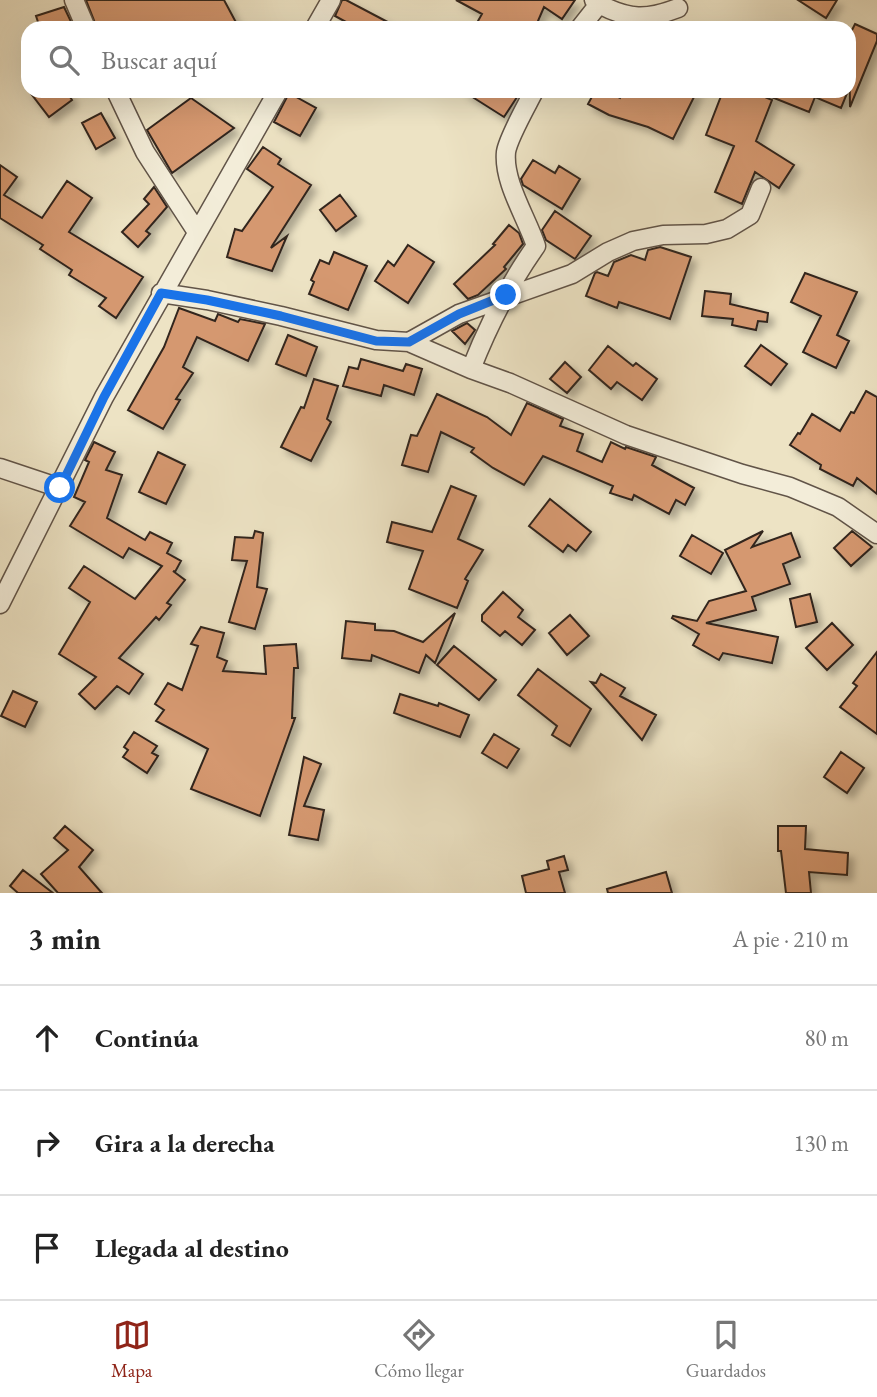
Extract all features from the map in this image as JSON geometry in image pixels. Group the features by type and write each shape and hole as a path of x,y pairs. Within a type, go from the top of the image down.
{"street":[{"path":"74,0 83,21"},
{"path":"319,21 331,0"},
{"path":"585,21 597,2 618,15 633,18 678,8"},
{"path":"119,98 145,152 197,232"},
{"path":"0,604 104,397 274,98"},
{"path":"471,369 485,333 536,246 529,224 516,201 506,151 531,98"},
{"path":"409,342 459,314 506,295 572,274 608,252 633,241 663,235 706,234 727,229 750,215 761,188"},
{"path":"161,293 281,316 376,341 409,342 510,383 626,435 742,474 790,487 838,507 877,533"},
{"path":"0,468 60,488"}],"building":[{"path":"86,0 224,0 235,21 94,21"},
{"path":"342,0 346,0 386,21 344,21 335,16"},
{"path":"456,0 575,0 562,19 544,7 538,21 478,21 482,14"},
{"path":"798,0 837,0 826,18"},
{"path":"64,7 71,21 38,21 36,16"},
{"path":"856,24 877,34 877,41 856,92"},
{"path":"34,98 71,98 72,100 49,117"},
{"path":"191,98 234,128 172,173 147,130"},
{"path":"286,98 298,98 316,108 300,136 274,122"},
{"path":"474,98 516,98 504,117"},
{"path":"591,98 694,98 673,139 648,127 609,115 588,104"},
{"path":"720,98 767,98 772,100 756,141 794,165 779,188 755,172 742,204 715,192 734,146 706,135"},
{"path":"774,98 815,98 809,112"},
{"path":"817,98 845,98 841,108"},
{"path":"101,113 115,138 96,149 82,123"},
{"path":"263,147 281,159 278,164 311,185 271,248 287,236 272,271 227,257 235,229 242,231 273,187 247,169"},
{"path":"533,160 555,173 559,166 580,179 562,209 523,185 521,179"},
{"path":"0,165 17,177 4,195 42,218 67,181 92,198 69,232 143,277 116,318 99,306 106,298 69,275 72,270 40,249 43,245 0,218"},
{"path":"154,187 167,207 146,231 150,234 138,247 122,232 149,204 144,199"},
{"path":"340,195 356,216 336,231 320,210"},
{"path":"555,211 591,236 575,259 546,240 542,230"},
{"path":"509,225 519,233 523,244 504,267 506,269 478,295 468,299 454,284 495,245 493,244"},
{"path":"408,245 434,262 408,303 375,281 388,261 394,266"},
{"path":"660,247 691,257 670,319 619,302 617,308 586,296 595,273 608,276 614,262 631,255 645,260 648,250"},
{"path":"334,252 367,266 348,310 309,294 314,282 311,280 320,260 329,264"},
{"path":"805,273 857,292 837,335 849,341 836,368 803,352 821,316 791,302"},
{"path":"705,291 731,294 730,304 768,313 767,322 758,321 756,330 732,325 733,319 702,316"},
{"path":"179,308 215,321 218,314 238,322 240,319 265,324 248,361 197,337 183,367 193,373 176,399 180,400 163,429 128,410 164,347"},
{"path":"467,323 475,330 465,344 452,331"},
{"path":"288,335 317,347 306,376 276,364"},
{"path":"761,345 787,364 771,385 745,366"},
{"path":"608,346 633,366 636,363 657,379 642,400 617,382 611,389 589,370"},
{"path":"361,359 403,371 406,364 422,369 414,395 384,385 381,396 343,386 349,367 358,369"},
{"path":"565,362 581,377 567,393 550,379"},
{"path":"314,379 338,386 327,419 331,422 311,461 281,447 301,407 304,408"},
{"path":"866,391 877,397 877,494 857,478 853,486 820,469 821,465 790,445 812,414 840,431"},
{"path":"437,394 487,417 511,435 527,403 563,419 560,426 583,434 577,451 602,462 611,442 625,449 626,447 656,457 652,465 694,488 685,505 676,500 669,514 634,495 632,500 610,493 613,486 543,456 524,485 471,452 474,448 441,432 428,472 402,465 411,435 417,436"},
{"path":"94,442 115,452 106,470 122,475 107,518 145,540 150,532 172,543 167,553 181,561 175,572 173,571 185,580 167,603 171,605 159,620 156,617 119,658 143,674 129,694 117,686 95,709 79,694 96,677 59,654 90,602 69,588 84,566 135,599 162,566 129,548 123,558 70,526 85,502 74,497 89,462 85,460"},
{"path":"158,452 185,465 166,504 139,492"},
{"path":"451,486 476,496 458,539 483,550 465,579 468,581 457,608 409,589 423,551 387,542 392,522 432,532"},
{"path":"550,499 591,532 576,551 568,545 563,552 529,526"},
{"path":"255,531 263,533 257,587 267,589 255,629 229,622 247,561 232,560 235,537 253,538"},
{"path":"763,531 752,547 791,533 800,557 783,564 790,584 752,597 756,610 706,623 778,637 772,663 723,653 719,660 693,645 699,634 672,618 673,616 697,621 709,601 746,591 725,550"},
{"path":"852,531 872,547 851,566 834,548"},
{"path":"692,535 723,553 711,574 680,556"},
{"path":"503,592 523,610 518,617 535,630 522,645 505,631 500,636 482,621 482,615"},
{"path":"810,594 817,622 796,627 790,599"},
{"path":"455,613 435,663 426,655 419,673 372,655 371,661 342,658 346,621 375,624 375,630 394,631 423,642"},
{"path":"570,615 589,636 567,655 549,633"},
{"path":"832,623 853,645 827,670 806,648"},
{"path":"201,627 224,633 217,657 227,661 223,671 266,674 264,646 296,644 298,668 294,668 292,718 295,718 260,816 191,789 208,749 156,721 164,710 155,704 168,683 182,690 198,646 191,644"},
{"path":"454,646 496,680 479,700 437,665"},
{"path":"877,652 877,734 840,707 857,686 853,683"},
{"path":"538,669 591,709 570,746 552,735 557,726 518,695"},
{"path":"601,674 625,688 620,696 656,715 642,740 591,682 596,683"},
{"path":"13,691 37,702 25,727 1,716"},
{"path":"400,694 438,706 439,703 469,715 460,737 394,713"},
{"path":"134,732 157,746 152,753 158,756 147,773 123,757 128,750 124,747"},
{"path":"494,734 519,749 507,768 482,753"},
{"path":"841,752 864,768 847,793 824,777"},
{"path":"304,757 321,764 304,806 324,810 318,840 289,835"},
{"path":"65,826 93,850 79,867 102,893 58,893 41,874 68,850 54,838"},
{"path":"778,826 806,826 805,849 848,853 847,875 809,872 811,893 786,893 781,851 778,851"},
{"path":"564,856 568,870 559,872 565,893 526,893 522,876 549,869 547,861"},
{"path":"23,870 53,893 18,893 10,886"},
{"path":"666,872 672,893 608,893 607,889"}],"route":[{"path":"60,488 104,397 161,293 281,316 376,341 409,342 459,314 506,295"}]}
